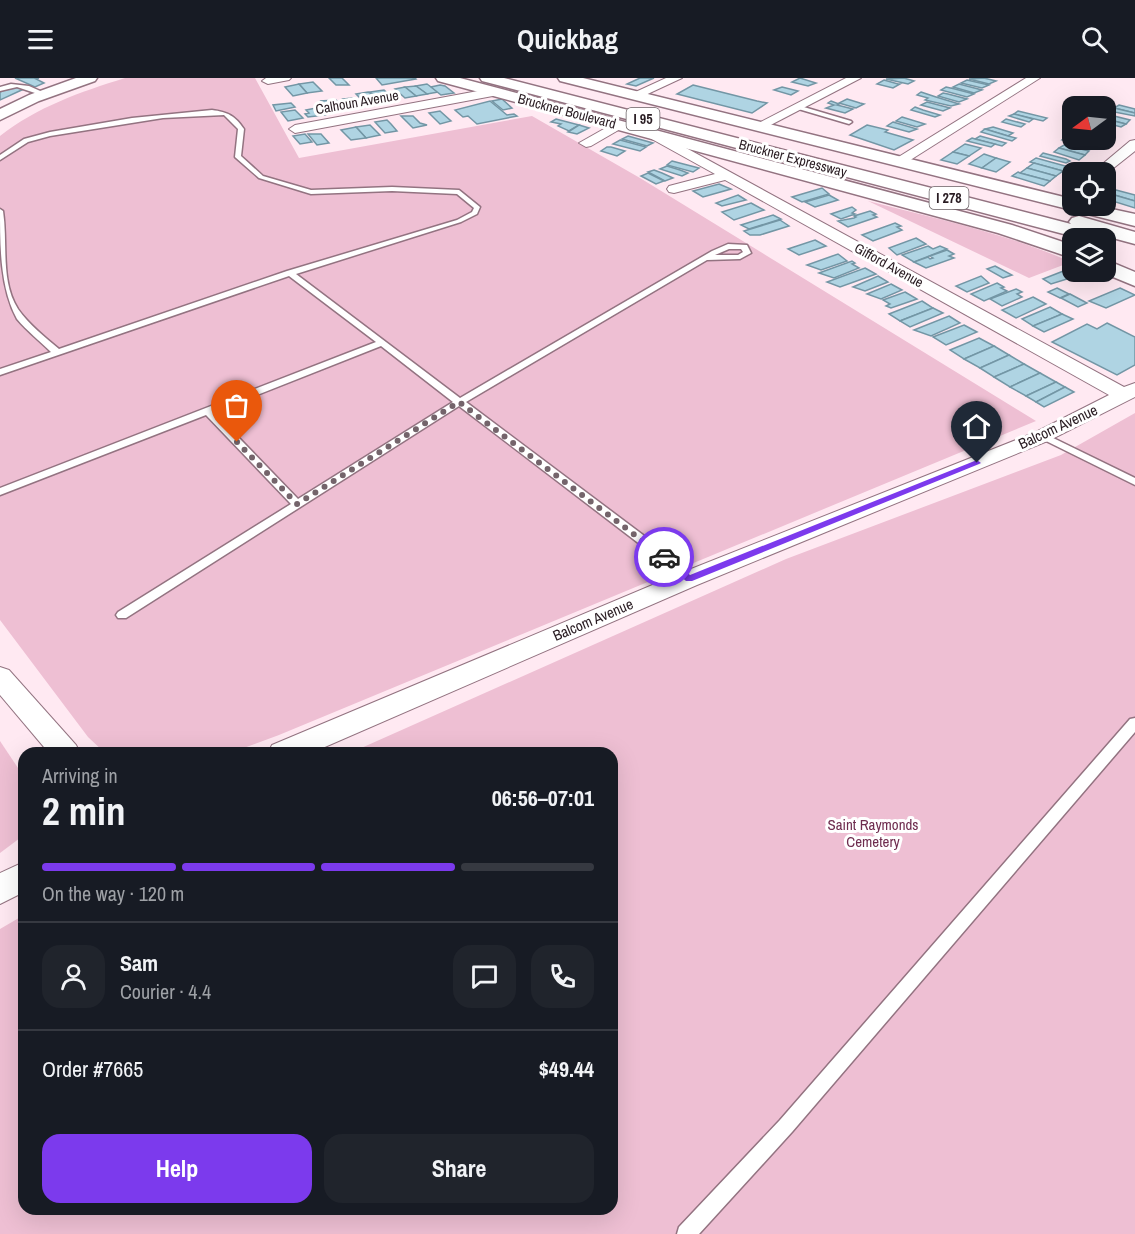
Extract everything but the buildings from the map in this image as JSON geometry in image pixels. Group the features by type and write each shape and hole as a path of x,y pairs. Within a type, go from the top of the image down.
{"main road":[{"path":"0,115 44,94 90,78"},
{"name":"Bruckner Boulevard","path":"443,78 491,85 618,125 1012,231 1062,248"},
{"name":"Bruckner Expressway","path":"523,78 863,165 1135,238"},
{"path":"565,78 1062,200"},
{"name":"Bruckner Expressway","path":"491,85 798,160 1062,228"},
{"name":"I 95","path":"798,160 982,210 1062,236"},
{"path":"863,165 1014,197 1135,228"},
{"path":"1116,215 1135,220"},
{"path":"1116,243 1135,249"},
{"path":"1116,254 1135,261"},
{"path":"1116,271 1135,280"}],"street":[{"path":"268,81 285,78"},
{"path":"635,95 676,78"},
{"path":"759,126 855,78"},
{"path":"899,161 1034,78"},
{"name":"Calhoun Avenue","path":"295,129 491,85"},
{"path":"586,143 618,125"},
{"name":"Gifford Avenue","path":"655,135 1129,392"},
{"path":"1112,162 1135,144"},
{"path":"674,189 727,174"},
{"name":"Balcom Avenue","path":"296,747 689,579 1043,436 1129,392"},
{"path":"0,677 61,747"},
{"path":"0,889 18,879"}],"lane":[{"path":"0,89 11,84 25,86 44,94"},
{"path":"797,107 849,122"},
{"path":"0,158 14,147 38,136 190,113 224,113 241,129 238,157 261,177 311,192 392,189 459,192 478,208 475,213 459,221 290,273 0,372"},
{"path":"0,211 3,228 3,290 22,319 58,353"},
{"path":"122,615 459,402 705,258"},
{"path":"290,273 669,561 689,579"},
{"path":"0,492 382,343"},
{"path":"208,411 297,504"},
{"path":"1043,436 1135,482"},
{"path":"686,1234 786,1126 1135,723"}],"green space":[{"path":"125,78 255,78 299,158 532,116 640,178 1036,421 246,747 99,747 88,737 0,620 0,136 44,109"},
{"path":"868,201 996,235 1062,258 1062,265 1029,278"},
{"name":"Saint Raymonds Cemetery","path":"1135,413 1135,1234 0,1234 0,929 18,918 18,1215 618,1215 618,747 363,747 786,559 1061,455"},
{"path":"0,741 18,768 18,840 0,853"}],"way so far":[{"path":"237,442 297,504 459,402 664,557"}],"route":[{"path":"664,557 689,579 977,463"}]}
